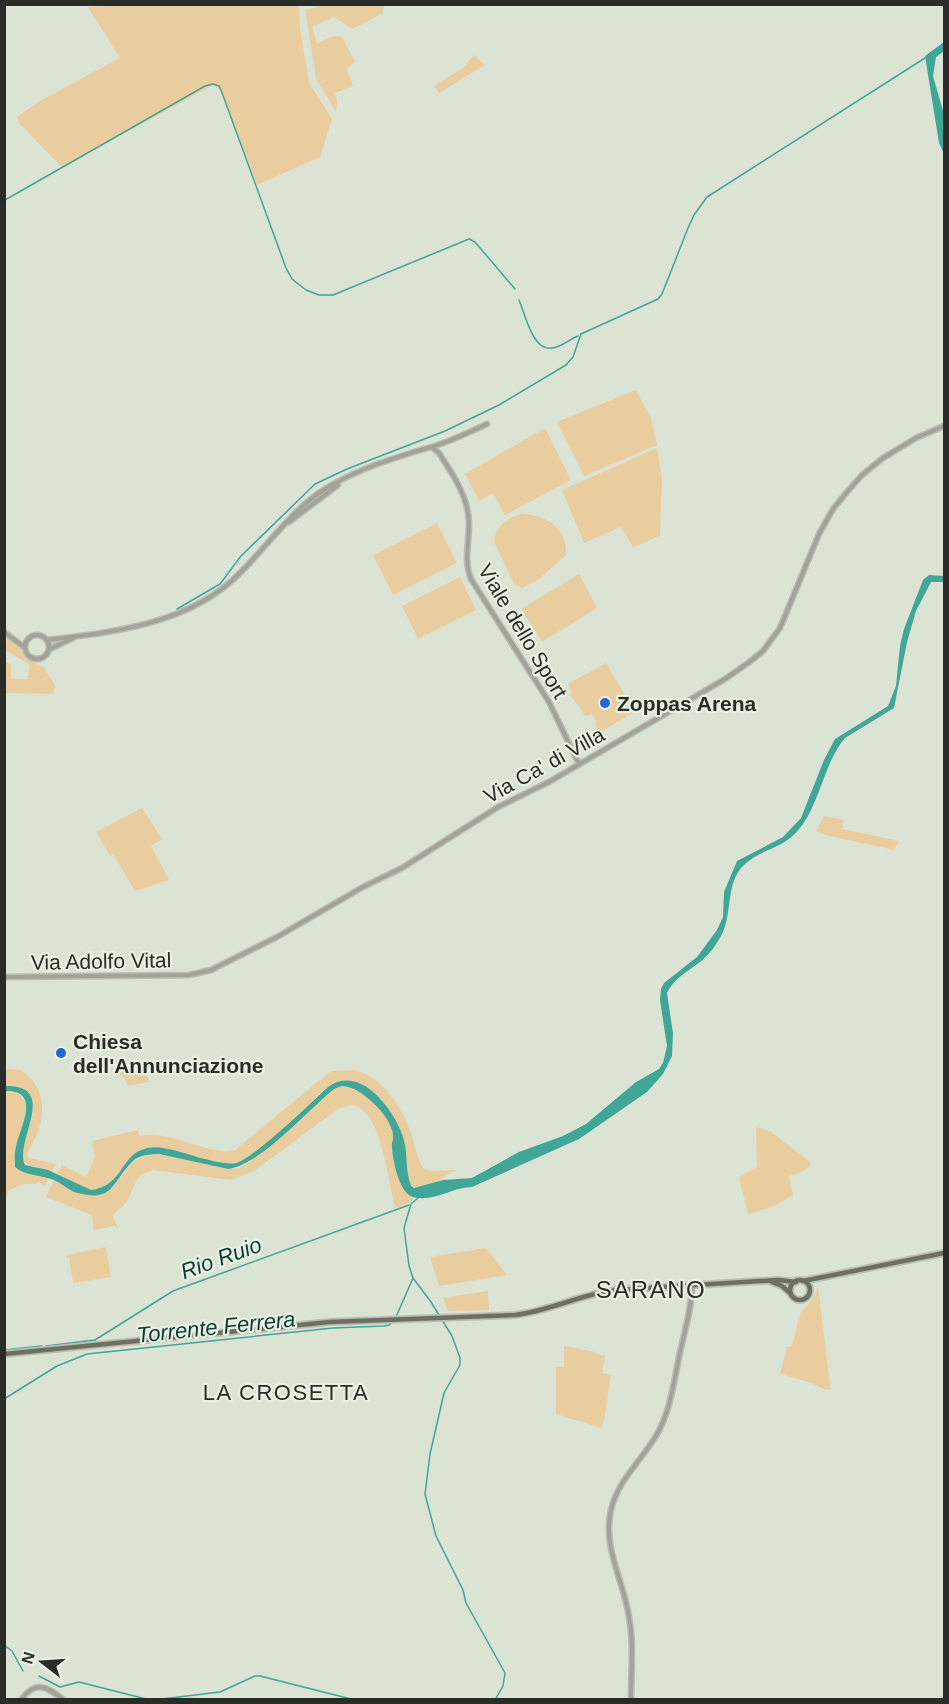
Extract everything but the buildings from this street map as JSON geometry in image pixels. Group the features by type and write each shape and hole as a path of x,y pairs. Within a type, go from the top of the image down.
{"main road":[{"path":"4,1354 307,1323 530,1313 606,1291 763,1281 796,1282 945,1253"},
{"path":"763,1281 779,1284 796,1299 804,1299 810,1293 813,1282 825,1276"},
{"path":"803,1281 810,1287"},
{"path":"791,1294 792,1286 796,1282"}],"street":[{"path":"11,636 28,639 38,635 47,640 79,636 150,623 189,610 233,581 310,500 328,487 365,469 431,447 487,424"},
{"name":"Via Ca' di Villa","path":"199,974 277,937 427,853 498,807 579,764 725,679 763,651 784,621 819,534 833,509 847,492 862,475 883,458 916,438 945,426"},
{"name":"Viale dello Sport","path":"431,447 436,448 442,457 466,504 469,523 466,561 471,579 549,702 579,764"},
{"path":"4,632 24,647 30,657 37,660 56,646 79,636"},
{"path":"56,646 60,638"},
{"path":"24,647 28,639"},
{"path":"47,640 49,650"},
{"name":"Via Adolfo Vital","path":"4,977 199,974"},
{"path":"631,1700 631,1627 609,1541 610,1513 620,1486 655,1437 665,1417 689,1311 692,1285"},
{"path":"21,1700 29,1690 36,1686 50,1690 64,1700"}],"shaded area":[{"path":"145,4 296,5 299,7 309,83 332,119 320,157 257,185 221,91 213,85 62,167 19,123 17,117 38,102 120,58 88,7"},
{"path":"326,5 384,5 383,13 353,29 334,17 312,27 317,44 333,36 341,36 355,61 347,69 353,86 335,93 336,112 316,79 305,10"},
{"path":"474,55 485,65 439,93 434,86 463,68"},
{"path":"636,390 651,418 657,445 584,476 557,422"},
{"path":"545,428 571,480 505,515 493,493 479,501 465,474"},
{"path":"657,448 662,478 660,536 633,547 621,527 584,543 562,490"},
{"path":"520,514 538,517 553,524 559,530 566,545 566,555 538,580 522,588 514,584 494,542 499,527"},
{"path":"437,523 457,563 393,595 373,555"},
{"path":"579,574 597,608 542,642 521,609"},
{"path":"460,577 476,610 418,639 402,606"},
{"path":"7,638 19,647 26,657 44,668 55,685 54,694 5,693 5,661 11,665 11,679 27,679 30,665 5,650"},
{"path":"606,663 633,713 599,733 595,728 597,727 596,721 592,714 586,716 570,695 572,692 568,684"},
{"path":"142,808 162,839 151,846 169,880 135,891 113,854 110,856 96,832"},
{"path":"824,816 844,820 842,829 899,841 894,850 825,835 816,831"},
{"path":"143,1064 149,1082 128,1086 123,1075 118,1076 116,1070"},
{"path":"5,1069 20,1070 38,1088 42,1104 41,1121 27,1155 29,1158 56,1164 52,1172 23,1163 23,1145 33,1109 26,1092 5,1086"},
{"path":"353,1070 373,1078 390,1094 407,1123 423,1168 431,1171 456,1170 428,1185 411,1186 405,1163 404,1143 392,1114 377,1096 360,1083 326,1088 267,1143 240,1161 221,1163 151,1147 134,1155 109,1185 100,1189 87,1189 57,1174 62,1165 86,1177 95,1157 92,1141 138,1130 140,1136 164,1136 213,1150 235,1150 331,1071"},
{"path":"342,1086 367,1097 387,1118 394,1135 392,1149 398,1177 404,1190 414,1198 407,1204 395,1208 384,1154 374,1126 368,1115 357,1106 352,1105 338,1109 254,1171 231,1180 154,1170 147,1172 136,1182 125,1203 112,1215 119,1230 115,1226 94,1230 92,1215 46,1197 54,1180 75,1192 92,1195 104,1192 113,1187 134,1162 144,1156 159,1154 228,1169 239,1168 286,1133 334,1089"},
{"path":"5,1091 18,1094 26,1105 20,1171 49,1178 45,1186 38,1182 9,1190 5,1203"},
{"path":"756,1127 770,1131 810,1162 810,1166 789,1176 793,1195 771,1207 748,1214 739,1177 757,1167"},
{"path":"106,1247 111,1277 73,1283 67,1255"},
{"path":"486,1248 507,1275 439,1286 430,1257"},
{"path":"818,1285 831,1390 780,1374 787,1347 792,1346 801,1311 812,1300"},
{"path":"488,1291 489,1310 448,1311 443,1298"},
{"path":"564,1346 605,1356 602,1373 611,1375 604,1422 601,1428 556,1414 556,1367 564,1367"}],"water":[{"path":"944,42 944,51 936,57 933,76 943,111 944,154 939,143 925,56"},
{"path":"929,575 944,576 944,582 931,582 916,611 907,642 894,708 845,738 833,757 809,814 796,833 781,844 751,859 738,872 720,938 707,956 677,979 667,993 673,1033 672,1056 663,1074 647,1092 579,1139 472,1187 428,1198 413,1197 400,1183 393,1154 393,1133 386,1118 361,1093 342,1086 334,1089 268,1148 240,1166 228,1169 159,1154 145,1155 133,1161 111,1189 97,1195 87,1195 74,1192 54,1180 24,1172 15,1167 15,1150 24,1121 26,1104 17,1092 5,1091 5,1086 21,1088 30,1095 33,1104 23,1155 25,1165 48,1170 91,1190 110,1183 138,1151 147,1148 168,1149 228,1164 236,1163 255,1152 328,1087 340,1081 353,1081 364,1086 385,1105 404,1140 408,1174 411,1186 414,1188 443,1180 472,1178 519,1152 563,1136 586,1124 636,1082 659,1069 663,1063 667,1046 660,1000 661,989 664,983 697,957 717,930 723,917 724,892 737,861 783,837 801,818 824,760 835,739 888,706 896,686 904,629 923,580"}],"waterway":[{"path":"177,609 220,584 241,556 315,484 347,469 445,431 499,405 566,365 573,357 581,334 658,299 694,215 707,197 925,58"},
{"path":"5,200 205,86 213,84 219,86 221,90 286,268 292,279 306,290 319,295 333,295 469,239 475,242 515,289"},
{"path":"519,300 531,331 545,348 559,346 578,336"},
{"path":"418,1198 411,1204 404,1228 409,1266 413,1278 452,1336 460,1358 460,1365 444,1393 430,1454 425,1494 436,1536 463,1590 466,1603 505,1673 503,1686 495,1700"},
{"name":"Rio Ruio","path":"46,1346 95,1340 173,1291 409,1205"},
{"name":"Torrente Ferrera","path":"396,1317 413,1278"},
{"name":"Torrente Ferrera","path":"4,1399 57,1366 87,1354 333,1328 384,1326 394,1321"},
{"name":"Rio Ruio","path":"4,1350 42,1346"},
{"path":"4,1645 12,1651 23,1671"},
{"path":"39,1676 60,1687 79,1682 150,1700"},
{"path":"154,1700 220,1692 255,1676 355,1700"}],"place":[{"name":"Zoppas Arena","path":"605,703"},
{"name":"Chiesa dell'Annunciazione","path":"61,1053"}],"district":[{"name":"SARANO","path":"651,1289"},
{"name":"LA CROSETTA","path":"286,1392"}]}
